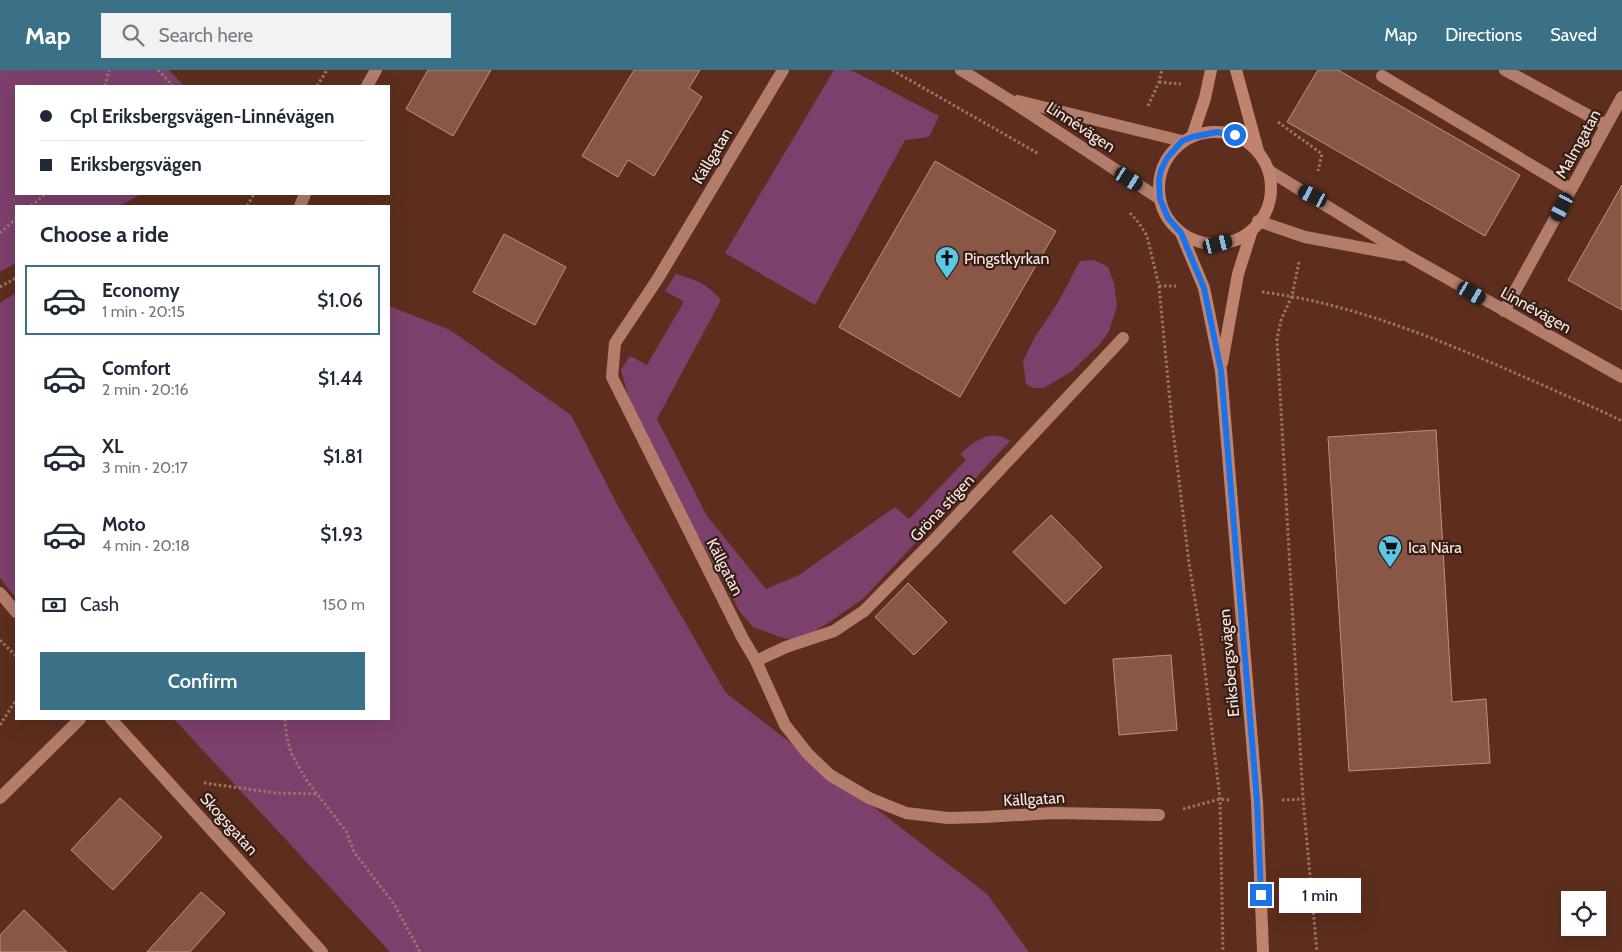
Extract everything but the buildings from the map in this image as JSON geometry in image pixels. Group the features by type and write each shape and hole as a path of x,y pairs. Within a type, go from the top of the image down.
{"main road":[{"path":"1211,70 1205,98 1187,139 1167,158 1161,170 1159,180 1160,199 1168,218 1181,233 1199,242 1218,244 1237,239 1255,225 1265,213 1270,200 1271,180 1258,151 1236,70"},
{"path":"1187,139 1217,132 1235,135 1258,151"},
{"name":"Eriksbergsvägen","path":"1221,371 1238,274 1255,225"},
{"name":"Eriksbergsvägen","path":"1181,233 1204,288 1221,371 1257,801 1263,952"}],"street":[{"path":"368,85 376,70"},
{"name":"Källgatan","path":"783,70 657,280 616,343 612,377 738,628 756,660 785,725 808,754 830,775 869,798 906,813 948,818 984,818 1054,812 1159,815"},
{"name":"Linnévägen","path":"961,70 1160,199"},
{"path":"1505,70 1606,125"},
{"path":"1382,76 1571,189"},
{"name":"Malmgatan","path":"1504,311 1622,97"},
{"name":"Linnévägen","path":"1008,99 1187,139"},
{"name":"Linnévägen","path":"1268,170 1408,256 1622,377"},
{"name":"Linnévägen","path":"1255,225 1304,237 1408,256"},
{"name":"Gröna stigen","path":"756,660 786,647 834,631 864,611 935,539 1124,338"},
{"path":"0,593 15,611"},
{"path":"0,798 79,720"},
{"name":"Skogsgatan","path":"112,720 322,952"}],"path":[{"path":"105,85 109,70"},
{"path":"158,70 172,85"},
{"path":"318,85 327,70"},
{"path":"892,70 1044,156"},
{"path":"1159,82 1162,70"},
{"path":"1274,114 1278,122 1322,154"},
{"path":"32,205 44,195"},
{"path":"1128,211 1139,222 1147,236 1159,286 1172,422 1189,563 1201,637 1220,799 1223,952"},
{"path":"0,234 15,220"},
{"path":"1304,237 1292,296 1281,320 1277,339 1303,789 1316,952"},
{"path":"0,288 15,279"},
{"path":"1292,296 1322,302 1450,346 1622,421"},
{"path":"0,640 15,655"},
{"path":"0,725 15,702"},
{"path":"285,720 291,753 307,780 346,830 354,852 394,904 420,952"},
{"path":"202,783 276,793 318,794"},
{"path":"1159,815 1220,799"}],"shaded area":[{"path":"0,70 169,70 183,85 15,85 15,195 139,195 121,205 15,205 15,264 0,272"},
{"path":"834,70 851,70 939,116 929,137 905,140 815,305 725,253"},
{"path":"1094,260 1108,267 1114,283 1117,306 1109,331 1100,344 1072,371 1044,388 1033,388 1026,384 1023,361 1080,261"},
{"path":"676,274 701,283 721,300 657,419 707,516 766,589 799,575 895,507 909,519 966,460 960,454 977,441 990,436 996,436 1010,441 864,598 825,625 797,641 753,627 740,612 686,514 631,407 621,370 630,356 647,365 682,305 683,301 665,291"},
{"path":"15,294 15,597 0,578 0,303"},
{"path":"390,306 450,330 571,415 620,510 726,693 987,894 1029,952 390,952 175,720 390,720"}],"place":[{"name":"Pingstkyrkan","path":"947,279"},
{"name":"Ica Nära","path":"1390,568"}],"route":[{"path":"1235,135 1217,132 1182,141 1167,158 1161,170 1159,180 1160,199 1168,218 1181,233 1204,288 1221,371 1257,801 1261,895"}]}
